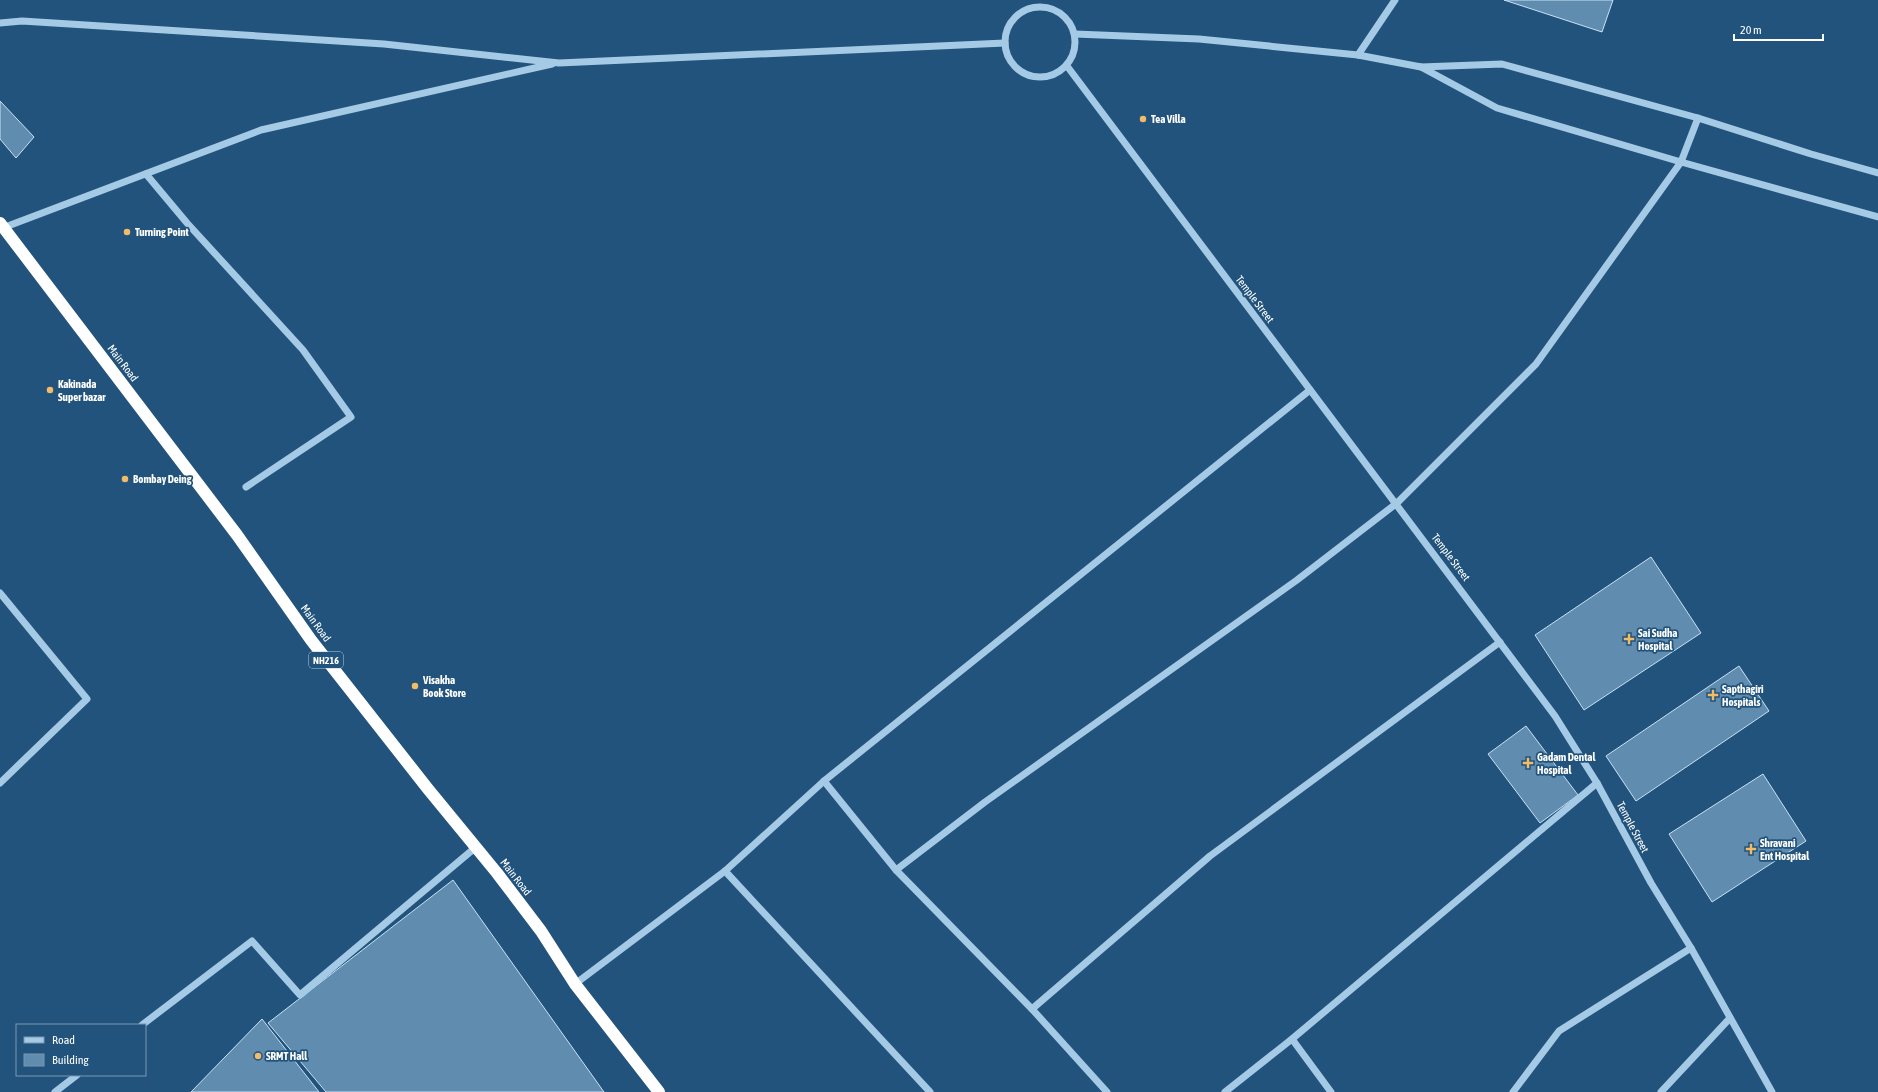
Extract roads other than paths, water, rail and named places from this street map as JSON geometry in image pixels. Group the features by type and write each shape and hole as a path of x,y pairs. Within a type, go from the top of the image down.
{"highway":[{"name":"Main Road","path":"1,226 237,535 311,640 541,931 576,984 659,1092"}],"street":[{"path":"1030,0 1036,7"},
{"path":"1358,55 1395,0"},
{"path":"1036,7 1049,8 1060,13 1070,22 1075,34 1074,50 1067,66 1055,74 1042,78 1028,76 1016,68 1008,56 1005,43 1007,30 1013,19 1024,11 1036,7"},
{"path":"0,23 22,22 384,44 559,63 1005,43"},
{"path":"1075,34 1199,39 1358,55 1421,67 1502,64 1698,118 1811,154 1878,173"},
{"path":"1,226 146,174 261,130 559,63"},
{"name":"Temple Street","path":"1067,66 1310,390 1397,503 1555,716 1597,783 1650,883 1691,948 1772,1092"},
{"path":"1421,67 1497,108 1681,162 1878,217"},
{"path":"896,870 985,802 1297,580 1397,503 1536,364 1681,162 1698,118"},
{"path":"146,174 187,223 303,350 351,418 246,487"},
{"path":"576,984 725,871 824,781 1310,390"},
{"path":"0,594 87,699 0,783"},
{"path":"1032,1009 1210,856 1500,642"},
{"path":"824,781 896,870 1032,1009 1107,1092"},
{"path":"1225,1092 1292,1039 1597,783"},
{"path":"143,1024 252,941 300,995 476,847"},
{"path":"725,871 930,1092"},
{"path":"1514,1092 1559,1031 1691,948"},
{"path":"1661,1092 1730,1018"},
{"path":"1292,1039 1331,1092"},
{"path":"55,1092 76,1076"}],"place":[{"name":"Tea Villa","path":"1143,119"},
{"name":"Turning Point","path":"127,232"},
{"name":"Kakinada Super bazar","path":"50,390"},
{"name":"Bombay Deing","path":"125,479"},
{"name":"Sai Sudha Hospital","path":"1629,639"},
{"name":"Visakha Book Store","path":"415,686"},
{"name":"Sapthagiri Hospitals","path":"1713,695"},
{"name":"Gadam Dental Hospital","path":"1528,763"},
{"name":"Shravani Ent Hospital","path":"1751,849"},
{"name":"SRMT Hall","path":"258,1056"}]}
